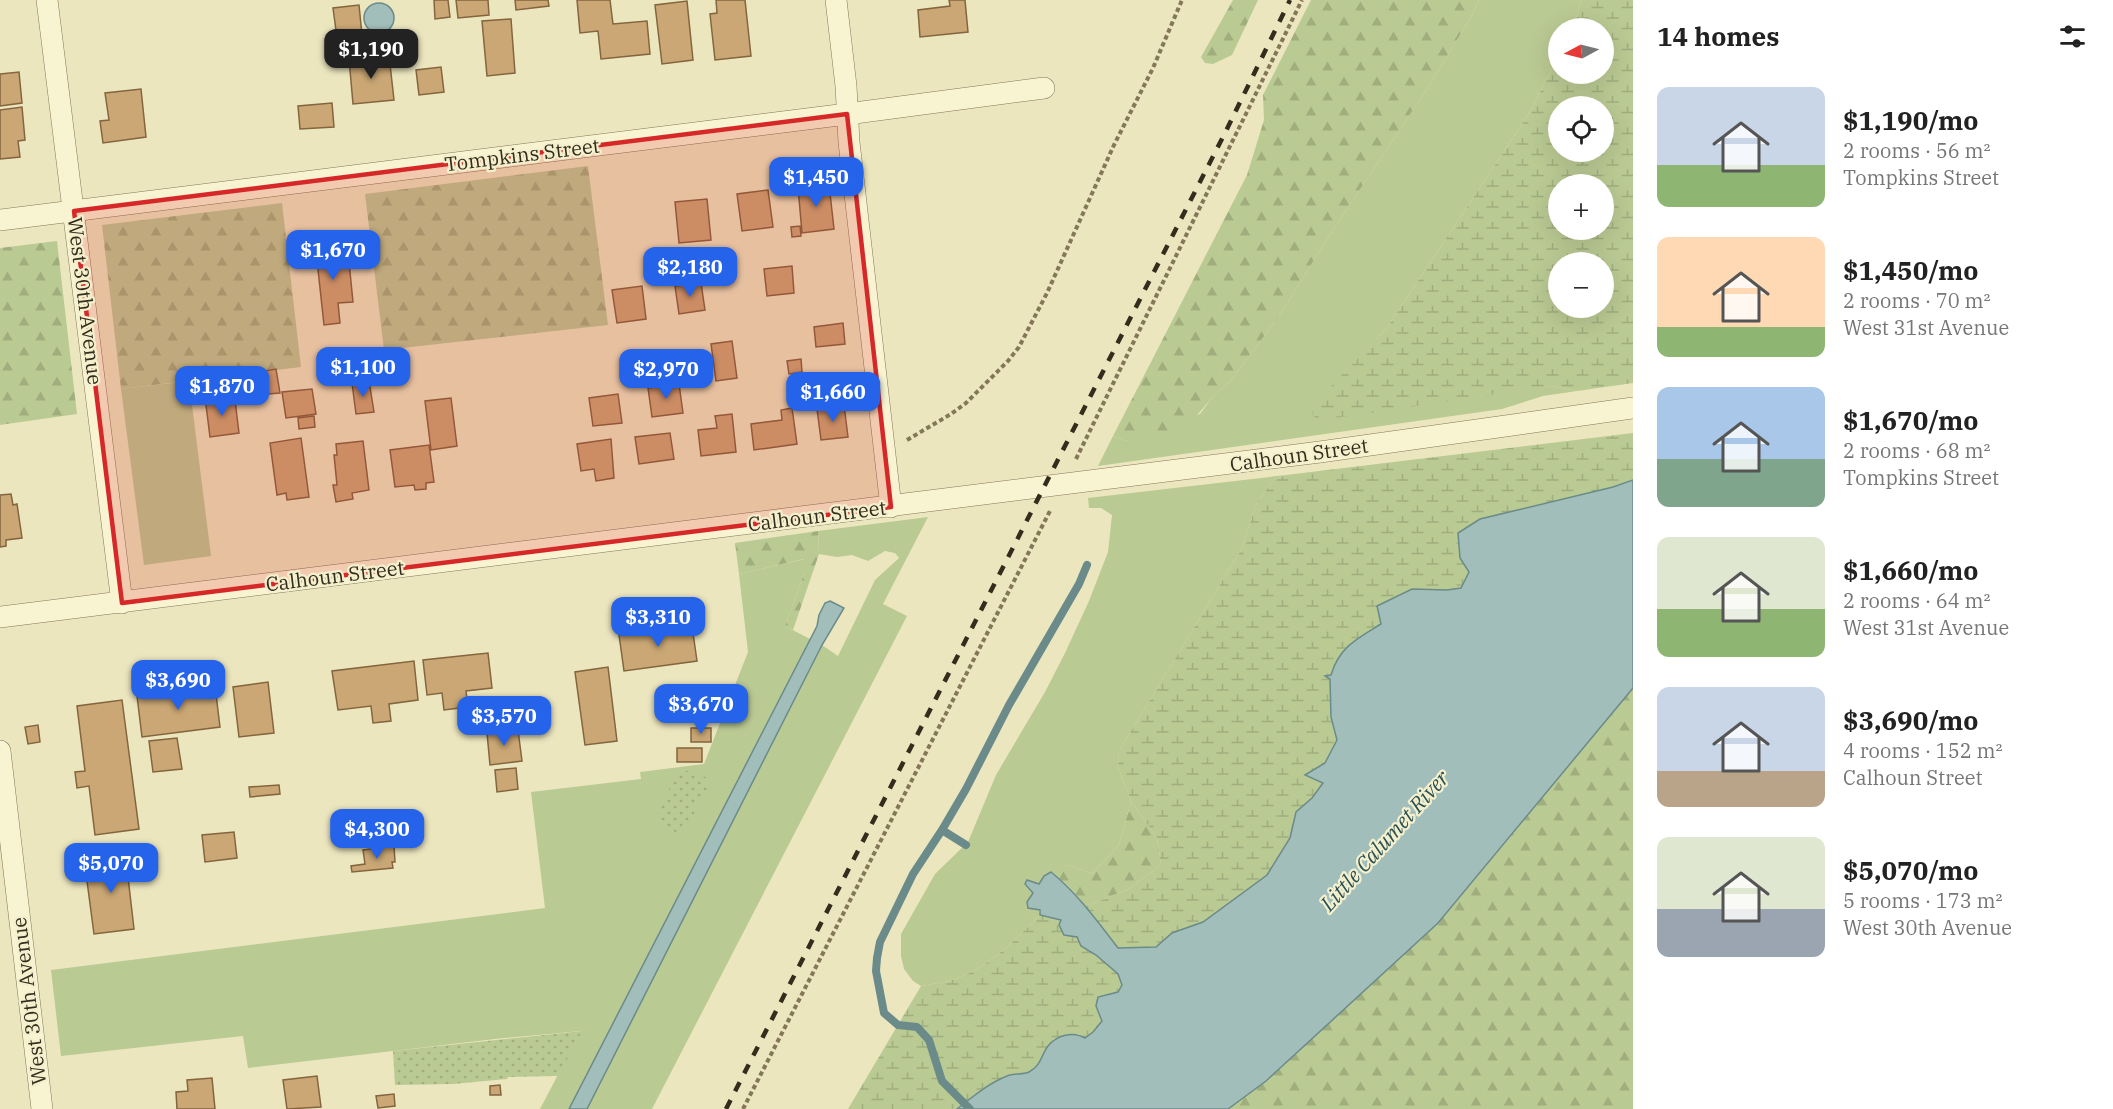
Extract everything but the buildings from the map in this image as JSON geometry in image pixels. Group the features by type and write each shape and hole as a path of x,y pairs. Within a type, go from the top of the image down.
{"street":[{"name":"West 30th Avenue","path":"47,0 122,603"},
{"path":"836,0 846,86 849,142 891,507"},
{"name":"Tompkins Street","path":"0,220 1044,88"},
{"name":"Calhoun Street","path":"0,617 1320,453 1633,408"},
{"name":"West 30th Avenue","path":"0,751 42,1109"}],"path":[{"path":"884,450 914,436 966,403 1008,361 1019,346 1052,284 1128,116 1153,68 1182,0"},
{"path":"743,1109 1063,485 1302,0"}],"highlighted area":[{"path":"847,114 891,507 122,603 74,211"}],"green space":[{"path":"1233,0 1258,0 1232,55 1213,64 1205,63 1201,57"},
{"path":"1311,0 1479,0 1429,86 1329,236 1280,315 1232,379 1192,421 1158,434 1126,441 1113,436 1247,175 1264,120 1263,95"},
{"path":"1479,0 1581,0 1576,18 1548,18 1548,76 1528,115 1386,329 1312,407 1552,386 1577,391 1543,396 1502,409 1098,466 1113,436 1126,441 1200,414 1211,399 1232,379 1280,315 1329,236 1429,86"},
{"path":"1581,0 1633,0 1633,383 1577,391 1552,386 1321,420 1313,416 1312,406 1386,329 1528,115 1548,76 1548,84 1614,84 1614,18 1576,18"},
{"path":"588,166 608,325 384,350 365,194"},
{"path":"282,203 301,367 121,389 102,225"},
{"path":"57,241 77,414 0,425 0,248"},
{"path":"189,381 211,556 144,565 121,389"},
{"path":"1633,433 1633,480 1613,487 1473,593 1330,679 1366,715 1284,866 1102,1021 1093,1032 1085,1038 1078,1034 1048,1046 1040,1063 1028,1073 1008,1075 974,1095 957,1109 848,1109 921,986 949,981 987,963 1040,915 1040,910 1028,908 1027,902 1033,893 1025,884 1027,880 1039,884 1044,876 1051,872 1067,885 1086,906 1127,890 1161,865 1157,838 1131,801 1118,767 1119,751 1241,550 1257,502 1275,479 1286,475"},
{"path":"1286,475 1275,479 1257,502 1241,550 1119,751 1118,767 1131,801 1119,845 1092,874 1069,865 1044,876 1039,884 1027,880 1025,884 1034,893 1040,915 987,963 949,981 921,986 913,981 904,969 901,956 901,934 935,874 968,842 996,775 1065,653 1108,552 1112,515 1101,508 1089,508 1088,498"},
{"path":"928,517 883,604 907,616 652,1109 587,1109 822,645 838,656 875,580 899,558 895,553 885,551 868,561 852,555 837,557 819,554 818,531"},
{"path":"818,531 819,554 793,630 785,626 804,574 804,559 739,574 735,543"},
{"path":"805,559 804,574 785,626 810,639 569,1109 540,1109 581,1031 248,1068 243,1036 61,1056 51,970 545,908 531,792 641,779 640,772 704,764 748,652 739,574"},
{"path":"1633,649 1633,1109 1167,1109"},
{"path":"688,771 708,778 708,787 682,836 655,820 677,772"},
{"path":"1131,801 1157,838 1161,865 1127,890 1086,906 1067,885 1051,872 1069,865 1092,874 1119,845"},
{"path":"582,1031 558,1076 508,1077 507,1079 453,1084 395,1085 393,1051"}],"water":[{"path":"379,3 389,8 394,18 389,28 379,33 369,28 364,18 369,8"},
{"name":"Little Calumet River","path":"1633,480 1633,688 1438,923 1266,1081 1228,1109 957,1109 1000,1079 1033,1070 1048,1046 1056,1039 1065,1035 1085,1038 1093,1032 1102,1021 1096,1006 1098,997 1118,992 1122,985 1118,974 1096,955 1081,946 1077,937 1064,935 1059,925 1061,920 1040,915 1040,910 1028,908 1027,902 1033,893 1025,884 1027,880 1039,884 1044,876 1051,872 1079,899 1118,948 1156,947 1172,933 1203,922 1267,875 1290,838 1296,812 1312,798 1323,783 1305,775 1325,763 1337,740 1331,717 1330,679 1325,676 1331,675 1339,657 1350,644 1381,624 1377,606 1412,589 1461,588 1469,572 1460,558 1458,533 1480,519 1613,487"},
{"path":"830,601 844,608 822,645 587,1109 569,1109 817,626 825,603"}],"waterway":[{"path":"970,1109 942,1081 929,1040 917,1027 898,1025 884,1013 876,971 880,942 913,874 966,789 1009,705 1079,584 1087,565"},
{"path":"942,830 966,845"}],"railway":[{"path":"726,1109 1226,131 1290,0"}]}
